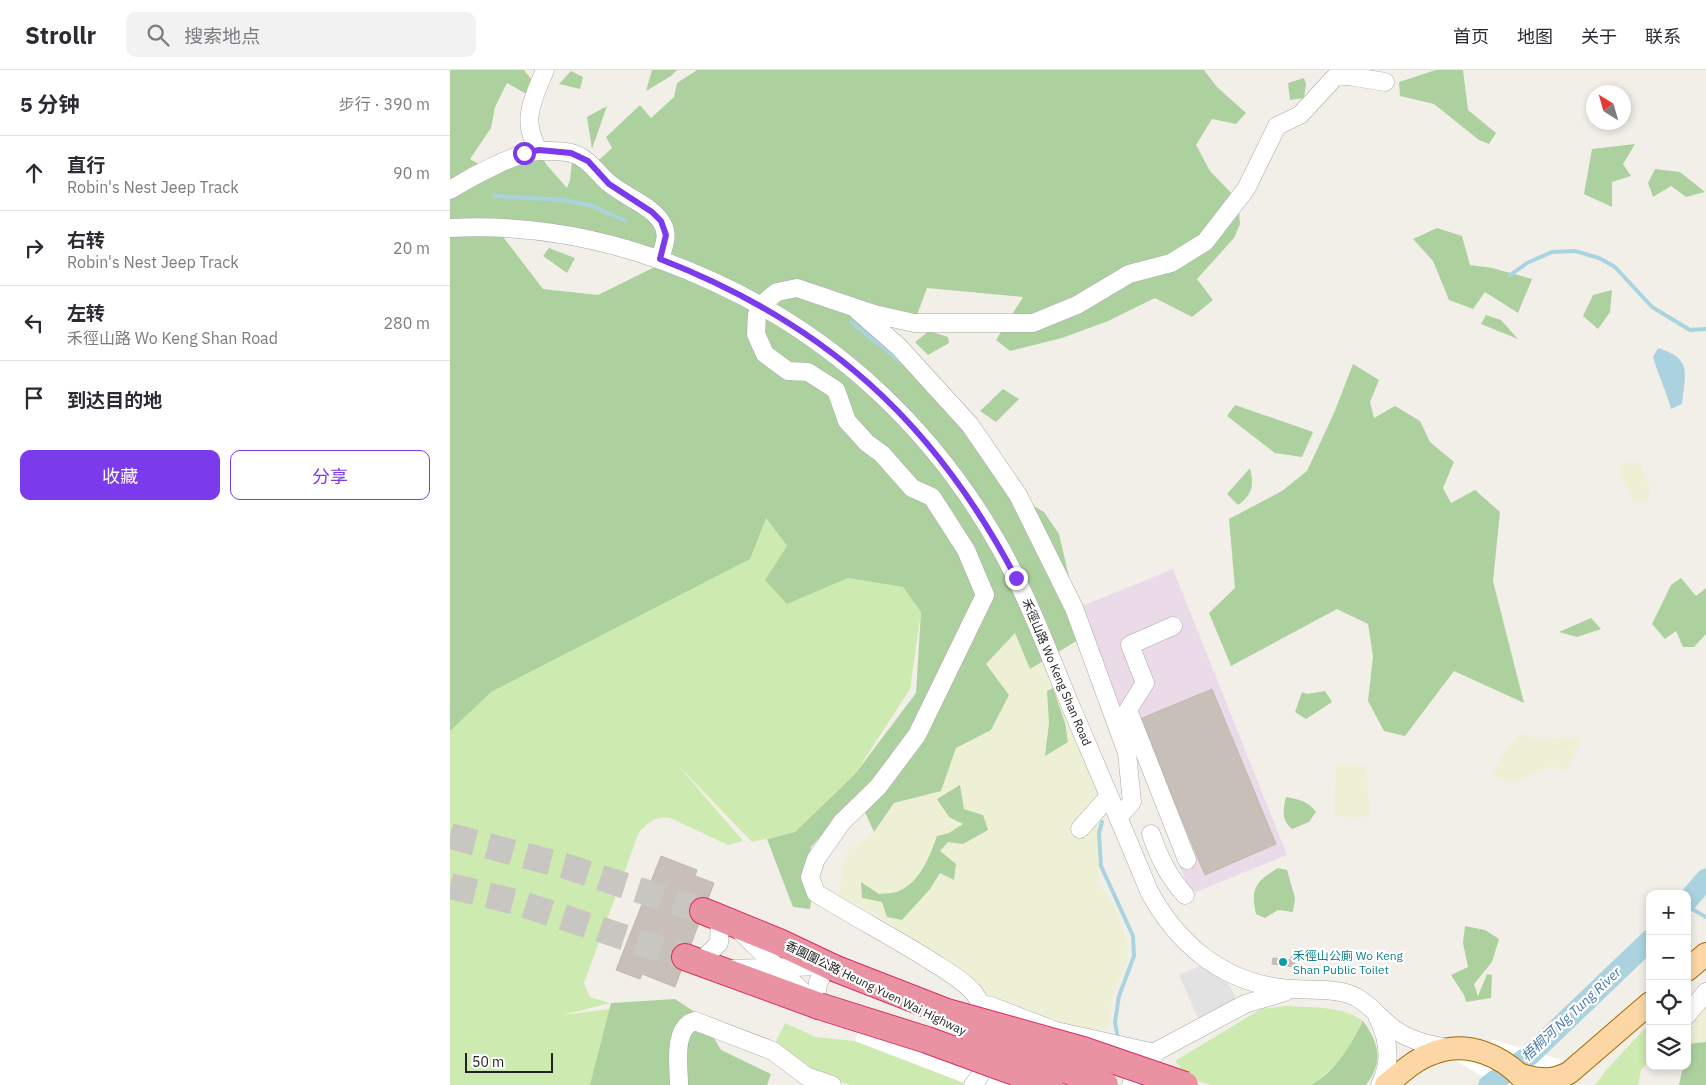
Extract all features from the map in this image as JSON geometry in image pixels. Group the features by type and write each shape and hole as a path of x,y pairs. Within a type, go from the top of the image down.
{"highway":[{"name":"香園圍公路 Heung Yuen Wai Highway","path":"718,917 832,967 949,1025 1105,1085"},
{"name":"香園圍公路 Heung Yuen Wai Highway","path":"701,963 817,1006 927,1040 1050,1085"},
{"path":"832,967 948,1012 1083,1050 1185,1085"},
{"path":"817,1006 925,1049 1002,1085"}],"main road":[{"path":"1691,967 1706,954"},
{"path":"1386,1085 1423,1058 1439,1051 1460,1049 1478,1051 1499,1059 1531,1081 1557,1079 1569,1073 1646,1006"},
{"path":"1577,1085 1628,1022"}],"street":[{"path":"539,150 532,135 528,111 545,70"},
{"path":"973,1085 979,1078 990,1051 989,1025 974,994 950,973 816,893 810,877 816,859 842,822 878,787 917,736 985,595 966,550 932,497 912,488 882,454 847,422 836,390 808,372 788,371 765,354 756,334 757,315 761,305 781,290 797,288 854,307 914,322 1034,323 1068,309 1129,274 1171,263 1205,242 1246,189 1276,126 1300,115 1335,77 1349,76 1385,82"},
{"path":"450,190 468,179 524,153 539,150 571,153 588,161 609,184 652,212 661,221 666,241 660,259"},
{"name":"禾徑山路 Wo Keng Shan Road","path":"450,228 510,227 558,232 610,243 660,259 761,305 809,334 863,378 917,430 957,479 988,527 1016,578 1149,891 1163,915 1178,935 1198,954 1225,971 1250,981 1281,988 1349,994 1374,1011 1395,1030 1408,1037 1460,1049"},
{"path":"854,307 899,347 970,425 1018,495 1074,608 1127,753 1132,802 1124,811 1117,815"},
{"path":"1173,626 1130,645 1145,683 1128,710 1187,860"},
{"path":"1080,829 1109,796"},
{"path":"1129,843 1173,825"},
{"path":"1151,834 1158,855 1173,882 1185,895"},
{"path":"701,963 719,943 718,917"},
{"path":"718,917 777,966 817,1006"},
{"path":"701,963 832,967"},
{"path":"817,1006 818,982 832,967"},
{"path":"1691,974 1706,991 1691,1010"},
{"path":"1131,1085 1155,1053 1245,1004 1268,996 1301,989"},
{"path":"979,1004 991,1006 1056,1031 1155,1053"},
{"name":"禾徑山路 Wo Keng Shan Road","path":"1374,1011 1385,1033 1388,1048 1386,1070 1380,1085"},
{"path":"679,1085 679,1047 682,1030 688,1023 694,1021 773,1052 806,1076 832,1085"}],"shaded area":[{"path":"1173,569 1287,855 1191,894 1077,608"},
{"path":"1200,966 1228,983 1237,1000 1199,1020 1179,975"}],"green space":[{"path":"450,70 524,70 538,88 533,98 507,83 495,107 491,128 470,159 489,170 539,151 546,164 567,188 572,162 590,168 612,148 606,137 640,105 651,118 674,97 677,83 697,70 1204,70 1217,87 1246,113 1236,124 1212,119 1196,145 1210,171 1238,200 1240,224 1234,238 1197,279 1213,300 1192,317 1155,298 1108,321 1062,338 1010,351 996,340 1023,297 927,288 914,323 874,314 1032,505 1044,512 1059,534 1083,637 1030,669 1015,633 986,664 1009,695 991,730 956,748 941,791 894,803 874,832 857,795 811,847 805,876 812,895 810,909 793,907 767,839 795,832 855,774 916,693 921,612 903,587 848,578 787,604 765,580 787,546 766,518 750,559 491,692 450,731","holes":["494,225 603,236 675,257 598,295 543,289"]},
{"path":"652,70 677,70 671,76 646,91"},
{"path":"1436,70 1463,70 1468,110 1496,133 1489,144 1479,140 1434,104 1400,96 1399,82"},
{"path":"571,71 583,77 580,89 559,84"},
{"path":"1304,78 1306,84 1304,98 1290,100 1288,83"},
{"path":"607,106 592,149 587,117"},
{"path":"1635,144 1623,164 1631,176 1612,182 1612,207 1584,194 1592,149"},
{"path":"1655,169 1680,172 1705,192 1686,197 1671,186 1653,197 1648,183"},
{"path":"1437,228 1462,236 1470,265 1492,268 1532,279 1518,313 1485,292 1473,309 1449,300 1433,261 1413,239"},
{"path":"549,248 575,258 567,273 543,256"},
{"path":"1612,290 1610,312 1598,329 1583,316 1593,295"},
{"path":"1486,315 1501,320 1518,339 1481,324"},
{"path":"929,331 948,337 949,343 928,355 915,342"},
{"path":"1353,364 1379,380 1370,402 1374,418 1395,406 1420,421 1430,442 1454,462 1443,488 1451,503 1475,490 1500,512 1493,581 1524,703 1454,671 1405,736 1384,731 1368,701 1373,656 1368,624 1337,609 1231,666 1209,613 1235,588 1229,519 1282,491 1307,471 1334,413"},
{"path":"1003,389 1019,399 996,422 980,411"},
{"path":"1235,405 1313,432 1302,457 1275,453 1227,416"},
{"path":"1628,462 1640,463 1650,488 1647,501 1635,502 1618,468"},
{"path":"1250,468 1251,489 1247,497 1238,505 1227,494"},
{"path":"766,518 790,551 848,578 903,587 921,612 910,689 855,774 795,832 752,842 676,763 743,841 728,845 670,818 661,818 653,821 639,832 584,983 590,997 610,1003 563,1015 610,1009 591,1085 450,1085 450,727 478,699"},
{"path":"1681,578 1696,596 1706,588 1706,634 1694,647 1683,647 1676,631 1665,639 1652,624 1671,585"},
{"path":"1591,618 1601,629 1577,637 1559,632"},
{"path":"1015,633 1047,659 1105,806 1099,881 1116,910 1128,944 1127,962 1116,985 1110,1010 1108,1030 1079,1029 981,992 874,912 838,903 843,864 849,850 874,832 899,797 941,791 956,748 991,729 982,663"},
{"path":"1053,688 1065,723 1068,742 1045,756 1049,723 1047,691"},
{"path":"1325,691 1332,702 1306,719 1295,712 1302,692 1307,694"},
{"path":"1517,735 1529,735 1537,740 1569,737 1582,738 1566,771 1550,767 1511,783 1491,775 1506,749"},
{"path":"1336,764 1366,765 1370,815 1361,818 1334,816"},
{"path":"960,785 964,809 983,815 988,830 963,844 948,842 940,851 956,864 954,880 940,873 930,889 902,920 887,917 882,902 862,898 861,882 879,894 897,892 913,881 923,868 937,836 949,833 963,824 949,817 937,799"},
{"path":"1286,797 1302,801 1313,808 1316,812 1309,822 1292,829 1288,826 1284,818"},
{"path":"1278,868 1287,870 1295,898 1293,912 1278,910 1265,918 1256,914 1254,898 1256,886 1264,877"},
{"path":"1465,926 1485,930 1499,939 1492,962 1474,984 1478,996 1487,974 1492,975 1491,998 1466,1002 1464,995 1451,975 1468,967 1463,943"},
{"path":"675,999 701,1016 721,1050 771,1074 767,1085 590,1085 611,1003"},
{"path":"1706,1002 1706,1042 1691,1045 1691,1017"},
{"path":"1286,1006 1336,1010 1345,1012 1363,1021 1343,1058 1316,1082 1311,1085 1211,1085 1180,1075 1181,1068 1175,1061 1261,1009"},
{"path":"1363,1021 1373,1037 1377,1053 1372,1077 1366,1085 1311,1085 1328,1072 1342,1057"},
{"path":"785,1023 816,1037 855,1041 964,1083 962,1085 850,1085 811,1070 774,1046"},
{"path":"1646,1027 1646,1064 1641,1070 1638,1085 1595,1085 1607,1069"},
{"path":"1706,1042 1706,1085 1679,1085 1682,1070 1691,1070 1691,1044"}],"water":[{"path":"1658,348 1677,357 1682,362 1684,368 1682,404 1671,409 1653,357"}],"pier":[{"path":"863,1015 1061,1085 970,1085 855,1041"},
{"path":"1494,1040 1562,1060 1537,1085 1497,1085 1456,1061"}],"building":[{"path":"1212,689 1276,844 1205,875 1140,719"},
{"path":"661,856 697,870 695,876 714,883 675,987 642,974 640,979 616,970"},
{"name":"禾徑山公廁 Wo Keng Shan Public Toilet","path":"1291,956 1295,957 1294,967 1272,964 1273,958 1291,960"}],"waterway":[{"path":"494,196 564,200 593,206 625,221"},
{"path":"1509,276 1527,263 1552,252 1575,251 1599,258 1615,267 1652,307 1690,330 1706,329"},
{"path":"851,322 902,363"},
{"path":"1102,822 1099,833 1101,866 1133,936 1134,956 1119,996 1115,1022 1118,1039"},
{"name":"梧桐河 Ng Tung River","path":"1691,896 1706,879"},
{"path":"1691,908 1706,917"},
{"name":"梧桐河 Ng Tung River","path":"1489,1085 1530,1055 1646,944"}],"tunnel":[{"path":"450,836 565,866 703,911"},
{"path":"450,886 516,902 685,957"}],"place":[{"name":"禾徑山公廁 Wo Keng Shan Public Toilet","path":"1283,962"}],"route":[{"path":"524,153 539,150 571,153 588,161 609,184 652,212 661,221 664,226 666,241 660,259 742,295 778,314 853,369 887,399 944,461 988,527 1016,578"}]}
